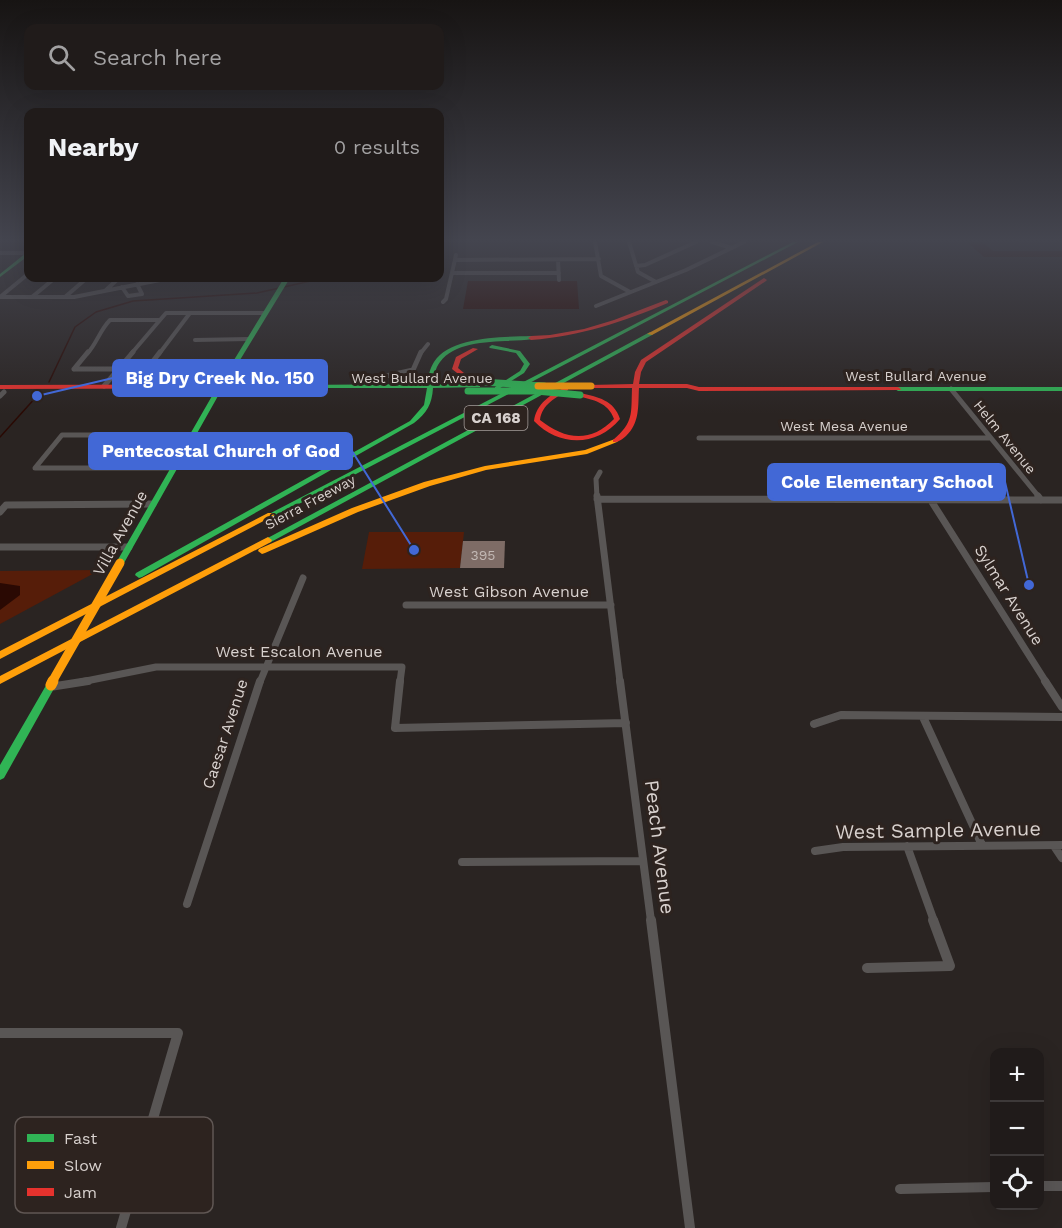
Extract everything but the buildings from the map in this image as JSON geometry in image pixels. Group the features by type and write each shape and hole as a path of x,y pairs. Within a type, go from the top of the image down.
{"main road":[{"name":"Villa Avenue","path":"0,775 219,389 274,299"},
{"path":"0,654 412,422 424,413 428,406 433,367 444,354 476,343 574,335 607,326 671,299"},
{"name":"Sierra Freeway","path":"0,654 686,299"},
{"name":"Sierra Freeway","path":"0,680 184,585 715,299"},
{"path":"184,585 388,497 454,476 591,451 609,444 625,434 634,422 637,408 633,388 638,367 643,361 734,299"},
{"path":"540,389 585,391 604,402 614,410 617,419 612,428 599,435 574,438 556,435 540,426 536,417 540,407 642,338"},
{"path":"388,454 512,379 526,368 526,360 517,352 492,347 472,350 458,357 454,363 458,373 480,384"},
{"name":"West Bullard Avenue","path":"1,392 12,389 68,386 320,391 430,389 480,384 585,391 633,388 688,392 699,389 1062,389"},
{"path":"320,391 380,386"},
{"name":"West Bullard Avenue","path":"1,392 380,386 468,391 540,389"}],"street":[{"path":"596,306 612,299"},
{"path":"104,386 166,313 265,313"},
{"path":"159,320 110,320 100,330 99,339 74,369 117,371 129,386 190,313"},
{"path":"195,339 249,339"},
{"path":"380,386 386,376 404,374 413,370 420,354 428,344"},
{"name":"Helm Avenue","path":"951,389 1041,500"},
{"path":"174,468 34,468 62,435 193,435"},
{"name":"West Mesa Avenue","path":"699,438 990,438"},
{"name":"Peach Avenue","path":"600,472 596,479 597,499 690,1228"},
{"path":"597,499 1062,500"},
{"name":"Sylmar Avenue","path":"930,500 1062,707"},
{"path":"0,512 6,505 153,504"},
{"path":"0,547 129,547"},
{"name":"Caesar Avenue","path":"187,904 266,666 303,578"},
{"name":"West Gibson Avenue","path":"406,605 611,605"},
{"name":"West Escalon Avenue","path":"50,686 70,686 135,669 402,666 395,728 626,723"},
{"path":"814,724 841,716 1062,717"},
{"path":"923,717 982,845"},
{"path":"1058,845 1062,858"},
{"name":"West Sample Avenue","path":"814,851 843,847 1058,845"},
{"path":"867,968 951,966 907,846"},
{"path":"462,862 643,861"},
{"path":"0,1033 178,1033 154,1117"},
{"path":"1044,1186 1062,1186"},
{"path":"900,1189 990,1187"},
{"path":"122,1228 126,1213"}],"shaded area":[{"path":"465,299 578,299 579,309 463,309"},
{"path":"369,532 464,532 460,568 362,569"},
{"path":"100,570 0,624 0,571"},
{"path":"0,583 20,586 20,595 0,610"}],"waterway":[{"path":"49,382 75,327 96,312 133,301 159,299"},
{"path":"0,437 37,396"}],"traffic: fast":[{"path":"120,563 215,396 274,299"},
{"path":"271,515 686,299"},
{"path":"268,540 650,334"},
{"path":"139,575 412,422 427,405 432,373 437,361 446,353 459,347 489,340 531,338"},
{"path":"492,347 518,352 527,364 522,372 497,388"},
{"path":"481,382 544,386"},
{"path":"294,386 478,386"},
{"path":"898,389 1062,389"},
{"path":"468,391 546,391"},
{"path":"536,391 580,395"},
{"path":"0,775 51,685"}],"traffic: slow":[{"path":"650,334 714,299"},
{"path":"538,386 591,386"},
{"path":"262,551 355,510 427,484 485,468 587,452 615,441"},
{"path":"0,655 271,515"},
{"path":"0,680 268,540"},
{"path":"51,685 120,563"}],"traffic: jam":[{"path":"615,441 626,432 632,423 635,414 636,383 643,361 735,299"},
{"path":"531,338 585,331 616,322 666,302"},
{"path":"475,349 458,358 455,369 468,379 481,382"},
{"path":"0,387 294,386"},
{"path":"591,386 687,386 699,389 898,389"},
{"path":"566,389 551,398 538,415 537,421 556,434 567,437 589,437 600,434 617,419 608,404 580,395"}],"place":[{"name":"Big Dry Creek No. 150","path":"37,396"},
{"name":"Pentecostal Church of God","path":"414,550"},
{"name":"Cole Elementary School","path":"1029,585"}]}
